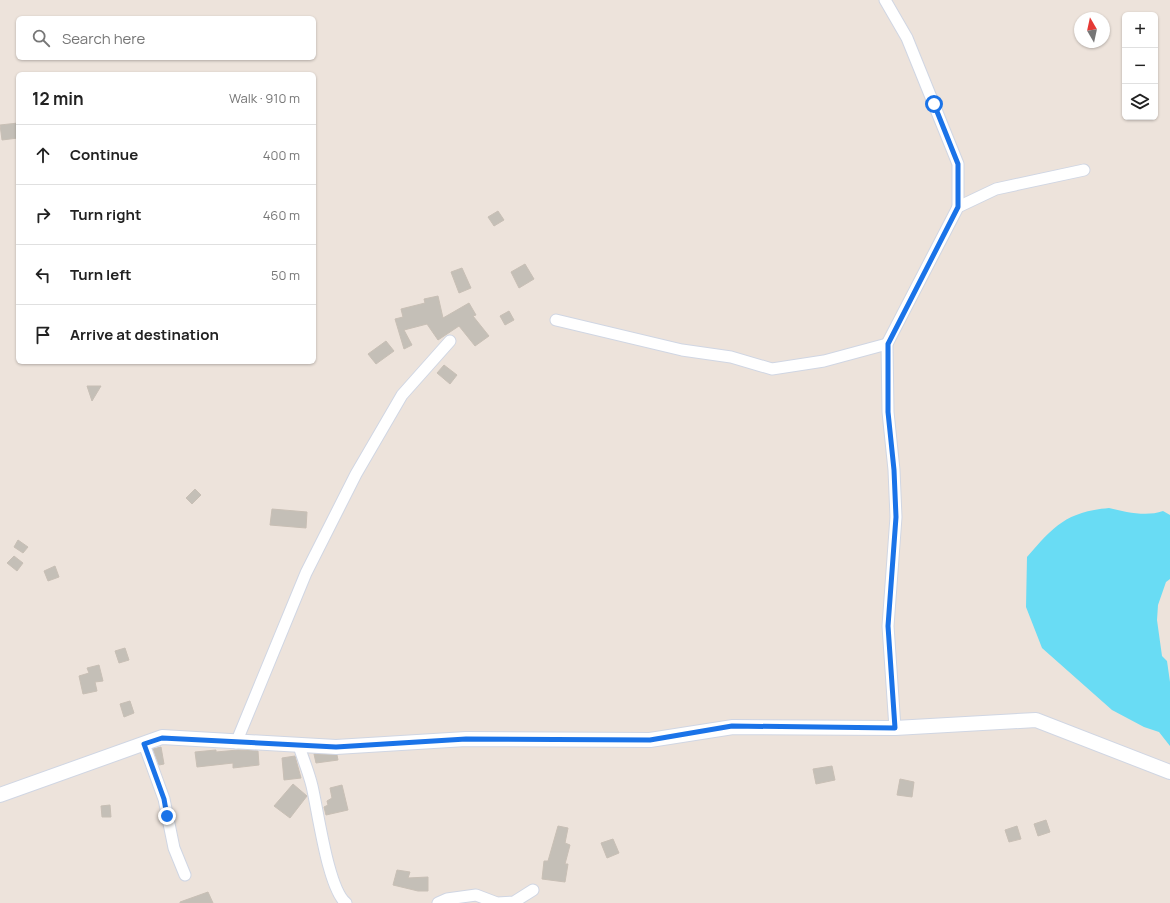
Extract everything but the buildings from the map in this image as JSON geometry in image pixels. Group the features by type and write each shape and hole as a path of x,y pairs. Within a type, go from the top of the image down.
{"street":[{"path":"886,0 907,38 958,164 958,207 888,344 888,412 894,470 896,517 888,626 895,728"},
{"path":"958,207 996,190 1084,170"},
{"path":"556,320 682,350 731,357 772,369 824,361 888,344"},
{"path":"236,742 306,573 356,474 402,395 450,340"},
{"path":"0,795 162,738 336,747 466,739 650,740 732,726 895,728 1036,720 1170,772"},
{"path":"144,744 164,799 174,848 185,875"},
{"path":"298,746 312,785 332,878 342,900 346,903"},
{"path":"438,903 447,899 476,895 497,903 514,902 533,890"}],"water":[{"path":"1109,508 1143,514 1163,511 1170,515 1170,579 1166,582 1158,605 1157,620 1162,656 1167,661 1170,682 1170,746 1159,732 1144,727 1112,710 1042,648 1026,607 1027,557 1053,529 1062,522 1082,513"}],"route":[{"path":"167,816 164,799 144,744 162,738 336,747 466,739 650,740 732,726 895,728 888,626 896,517 894,470 888,412 888,344 916,292 958,207 958,164 934,104"}]}
